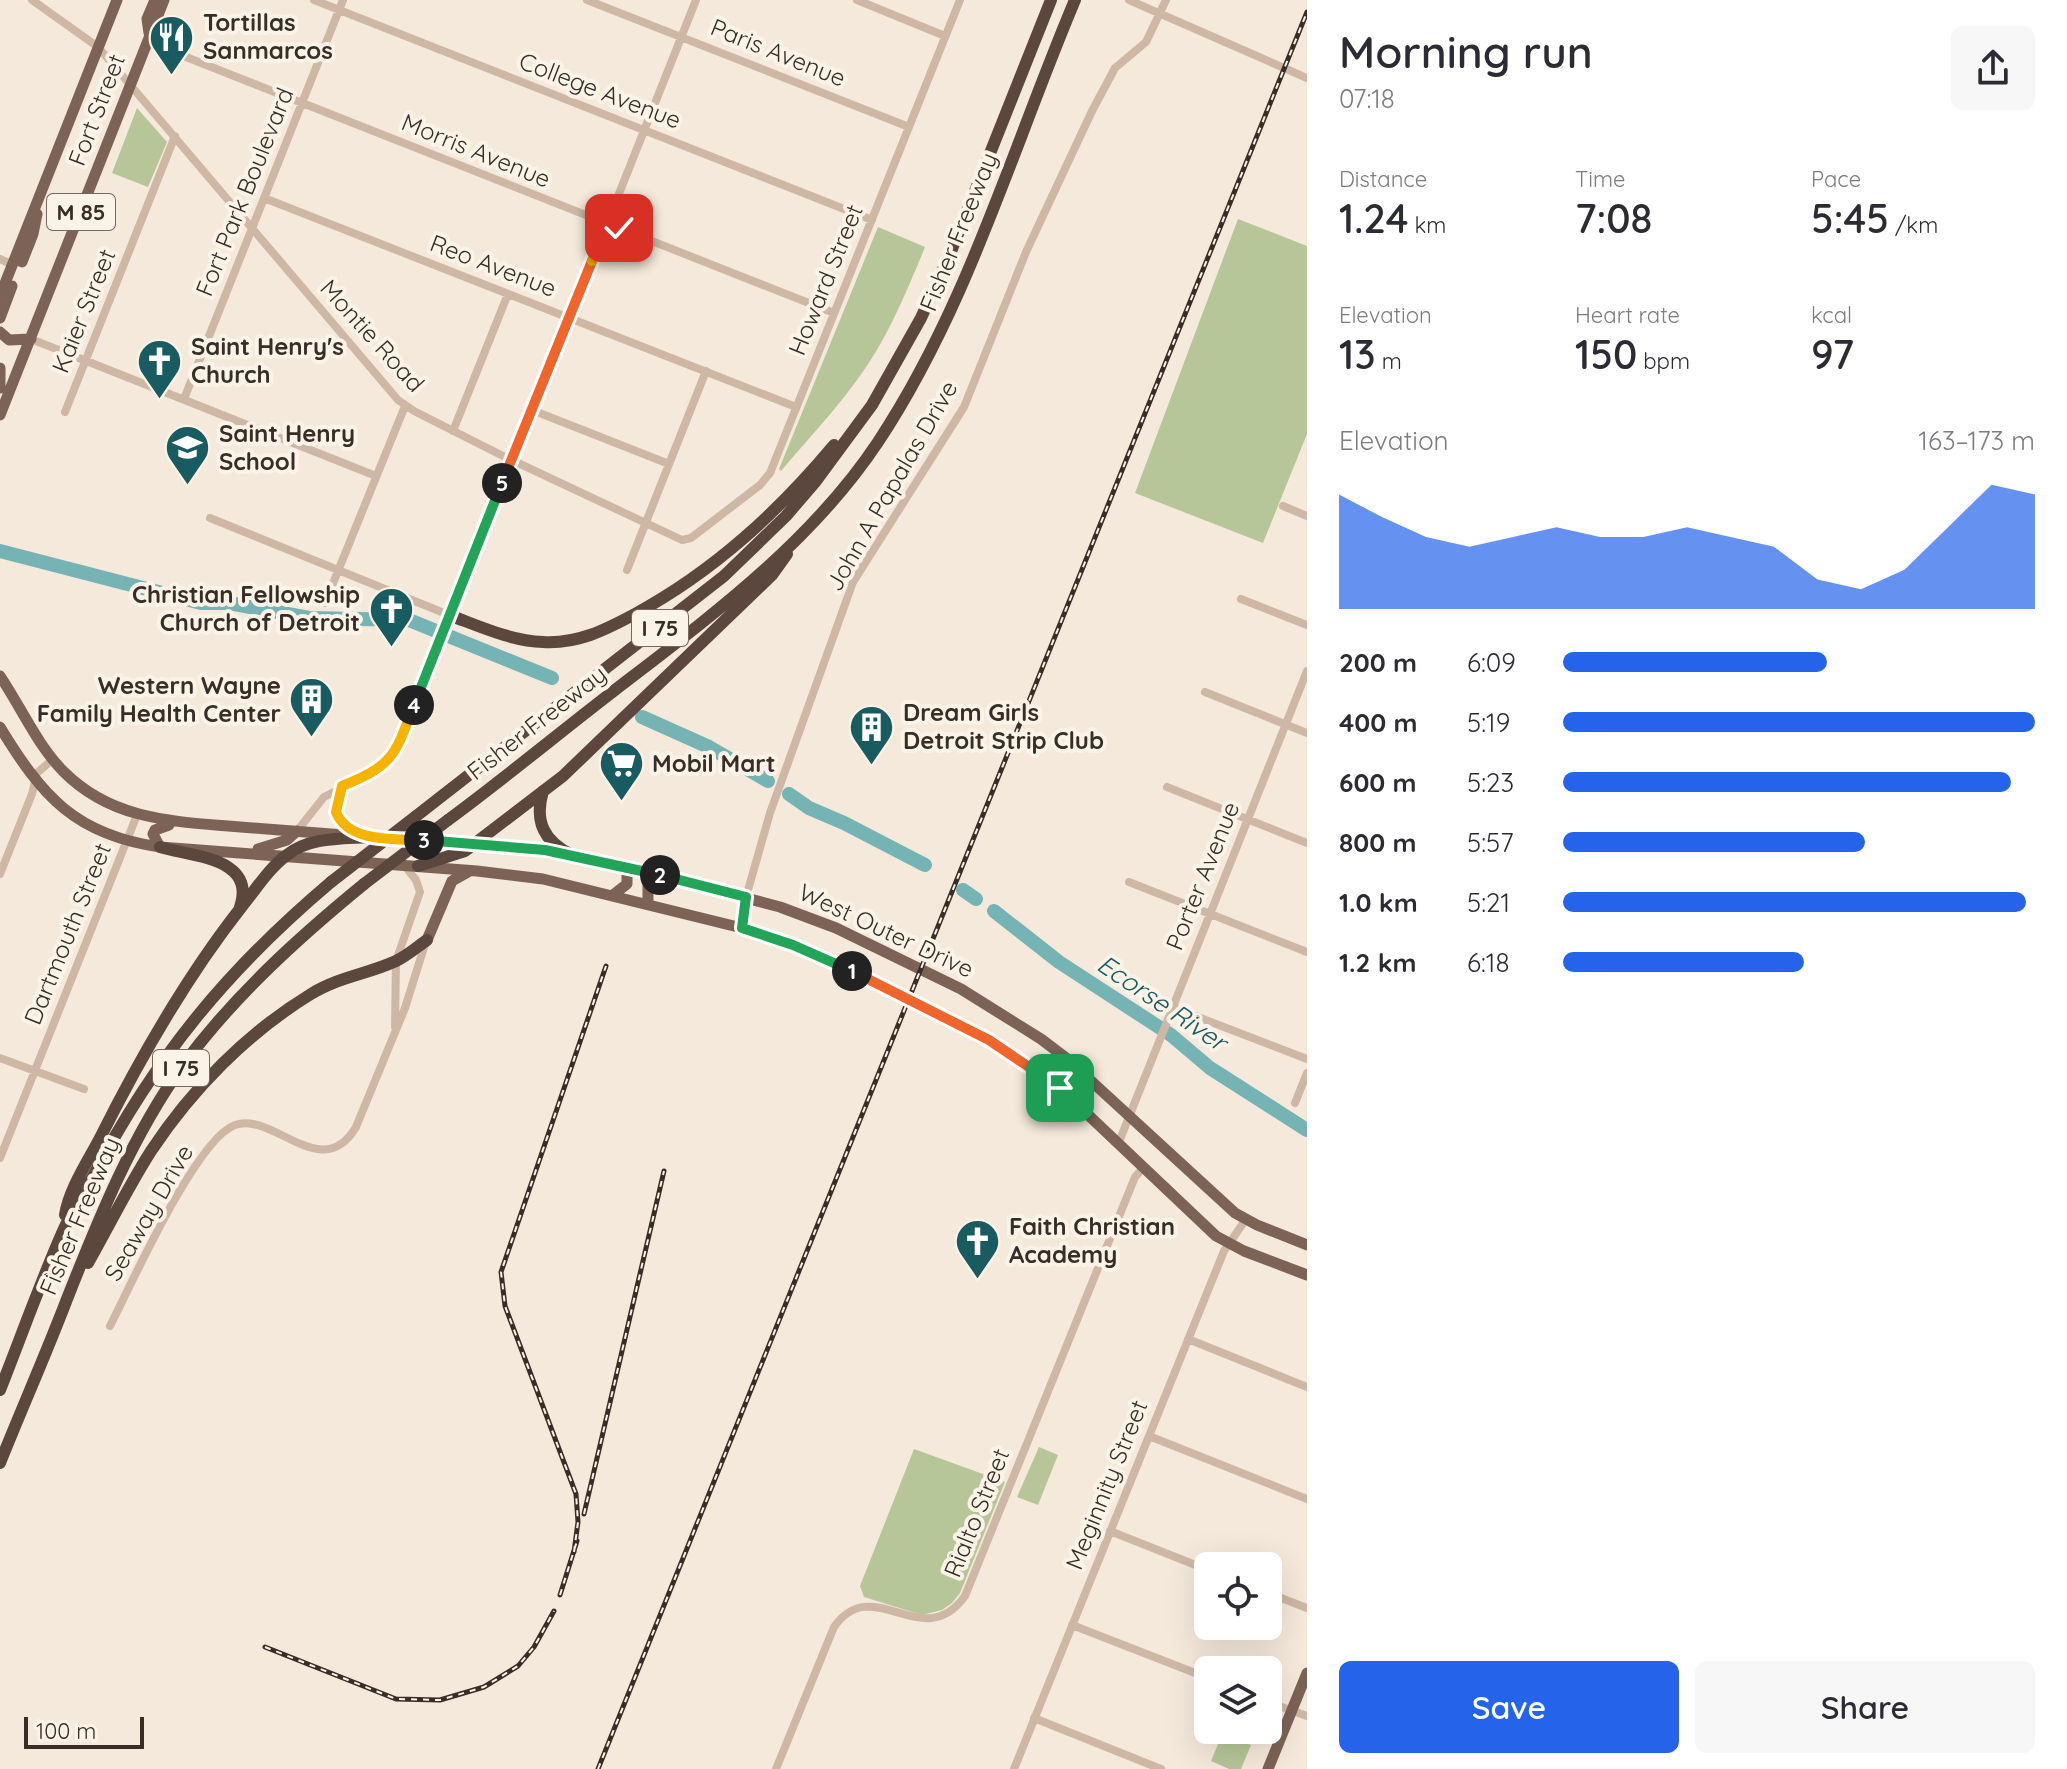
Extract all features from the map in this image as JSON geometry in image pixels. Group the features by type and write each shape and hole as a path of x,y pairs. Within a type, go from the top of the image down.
{"highway":[{"name":"Fisher Freeway","path":"0,1390 63,1230 113,1137 185,1029 245,960 331,882 724,576 786,516 840,450 872,405 936,285 1051,0"},
{"name":"Fisher Freeway","path":"0,1463 94,1230 138,1138 183,1065 251,986 316,923 364,884 689,633 796,540 826,510 862,464 895,415 932,349 967,275 1075,0"},
{"path":"447,621 528,641 560,642 605,630 684,585 745,539 808,475 852,422 872,405"},
{"path":"418,866 452,857 474,844 604,739 772,575 796,540"},
{"path":"543,791 538,811 542,828 554,844 572,855"},
{"path":"63,1230 66,1208 128,1079 185,985 238,911 285,856 317,842 369,837"},
{"path":"160,847 224,862 234,871 240,884 241,903 238,911"},
{"path":"67,1301 150,1153 216,1070 263,1027 311,994 340,979 396,961 427,940"}],"main road":[{"name":"Fort Street","path":"0,296 117,0"},
{"path":"149,40 147,19 155,0"},
{"name":"Fort Street","path":"0,415 164,0"},
{"path":"0,318 33,234 37,201"},
{"path":"0,332 12,341 31,339"},
{"path":"0,368 0,388"},
{"name":"West Outer Drive","path":"0,676 5,695 53,759 92,796 137,815 178,823 474,844 572,855 746,897 836,928 961,989 1022,1025 1066,1058 1246,1219 1307,1245"},
{"path":"0,727 34,781 72,814 99,830 127,841 160,847 418,866 543,879 742,928 829,960 955,1021 1011,1054 1060,1088 1216,1236 1307,1275"},
{"path":"342,786 336,805 338,818 369,837"},
{"path":"160,847 153,838 155,830 178,823"},
{"path":"249,852 287,840 297,831"},
{"path":"613,895 627,884 627,866"},
{"path":"427,940 452,881 463,873 477,871"},
{"path":"648,904 648,885 666,876"},
{"path":"1060,1088 1066,1078 1083,1075"},
{"path":"1268,1769 1307,1673"}],"street":[{"name":"Montie Road","path":"32,0 98,47 327,319 405,406 511,460 685,540"},
{"name":"College Avenue","path":"314,0 872,220"},
{"name":"Fort Park Boulevard","path":"184,399 343,0"},
{"name":"Paris Avenue","path":"587,0 909,127"},
{"path":"297,831 324,797 380,769 399,747 696,0"},
{"path":"857,0 945,36"},
{"name":"Howard Street","path":"685,540 765,480 960,0"},
{"path":"1129,0 1307,78"},
{"name":"John A Papalas Drive","path":"742,928 746,897 770,813 853,582 964,407 1026,252 1105,87 1115,68 1146,42 1166,0"},
{"name":"Morris Avenue","path":"149,40 834,313"},
{"name":"Kaier Street","path":"65,412 175,136"},
{"name":"Reo Avenue","path":"264,198 796,407"},
{"path":"0,259 13,265"},
{"path":"453,431 508,294"},
{"path":"31,339 376,476"},
{"path":"627,570 706,371"},
{"path":"325,603 405,406"},
{"path":"532,410 669,464"},
{"path":"1283,506 1307,516"},
{"path":"210,518 339,570 447,621"},
{"path":"1241,599 1307,625"},
{"name":"Porter Avenue","path":"1119,1142 1307,671"},
{"path":"1205,692 1307,733"},
{"path":"0,874 32,794 37,773 53,759"},
{"path":"1167,787 1307,843"},
{"name":"Dartmouth Street","path":"0,1158 137,815"},
{"name":"Seaway Drive","path":"395,1033 396,961 420,892 416,880 403,865"},
{"path":"1129,882 1307,952"},
{"name":"Seaway Drive","path":"110,1326 187,1178 229,1127 247,1123 313,1149 328,1149 340,1144 356,1127 395,1033 427,940"},
{"path":"1172,1007 1307,1059"},
{"path":"0,1058 84,1089"},
{"path":"1295,1103 1307,1073"},
{"name":"Rialto Street","path":"776,1769 834,1627 844,1615 871,1605 914,1619 933,1619 952,1611 965,1596 1129,1191 1144,1167"},
{"name":"Meginnity Street","path":"1014,1769 1188,1339 1229,1243 1246,1219"},
{"path":"1188,1339 1307,1387"},
{"path":"1149,1436 1307,1499"},
{"path":"1110,1531 1194,1564"},
{"path":"1282,1598 1307,1608"},
{"path":"1072,1625 1194,1673"},
{"path":"1282,1707 1307,1716"},
{"path":"1034,1718 1161,1769"}],"green space":[{"path":"137,108 167,142 148,187 112,173"},
{"path":"1238,219 1307,246 1307,434 1263,543 1135,493"},
{"path":"878,227 925,247 895,316 868,365 781,471 779,469"},
{"path":"1039,1447 1058,1455 1038,1505 1017,1497"},
{"path":"914,1449 1005,1482 960,1593 942,1610 922,1615 864,1597 860,1586"},
{"path":"1218,1744 1251,1745 1241,1769 1229,1769 1211,1761"}],"waterway":[{"name":"Ecorse River","path":"0,551 201,603 229,603 309,618 409,620 552,678"},
{"name":"Ecorse River","path":"642,717 709,747 768,781"},
{"name":"Ecorse River","path":"789,794 809,808 925,865"},
{"name":"Ecorse River","path":"963,890 976,899"},
{"name":"Ecorse River","path":"994,911 1059,962 1171,1035 1210,1068 1307,1130"}],"railway":[{"path":"598,1769 1307,12"},
{"path":"574,1552 578,1522 576,1494 505,1306 501,1272 606,966"},
{"path":"584,1514 664,1171"},
{"path":"560,1595 577,1541"},
{"path":"265,1647 396,1699 440,1700 484,1687 518,1666 534,1647 554,1611"}],"place":[{"name":"Tortillas Sanmarcos","path":"172,76"},
{"name":"Saint Henry's Church","path":"160,400"},
{"name":"Saint Henry School","path":"188,487"},
{"name":"Christian Fellowship Church of Detroit","path":"391,648"},
{"name":"Western Wayne Family Health Center","path":"312,739"},
{"name":"Dream Girls Detroit Strip Club","path":"872,766"},
{"name":"Mobil Mart","path":"621,803"},
{"name":"Faith Christian Academy","path":"978,1280"}],"route":[{"path":"619,228 606,224 399,747 380,769 342,786 336,805 338,818 369,837 545,850 618,864 746,897 742,928 829,960 955,1021 1060,1088"}]}
